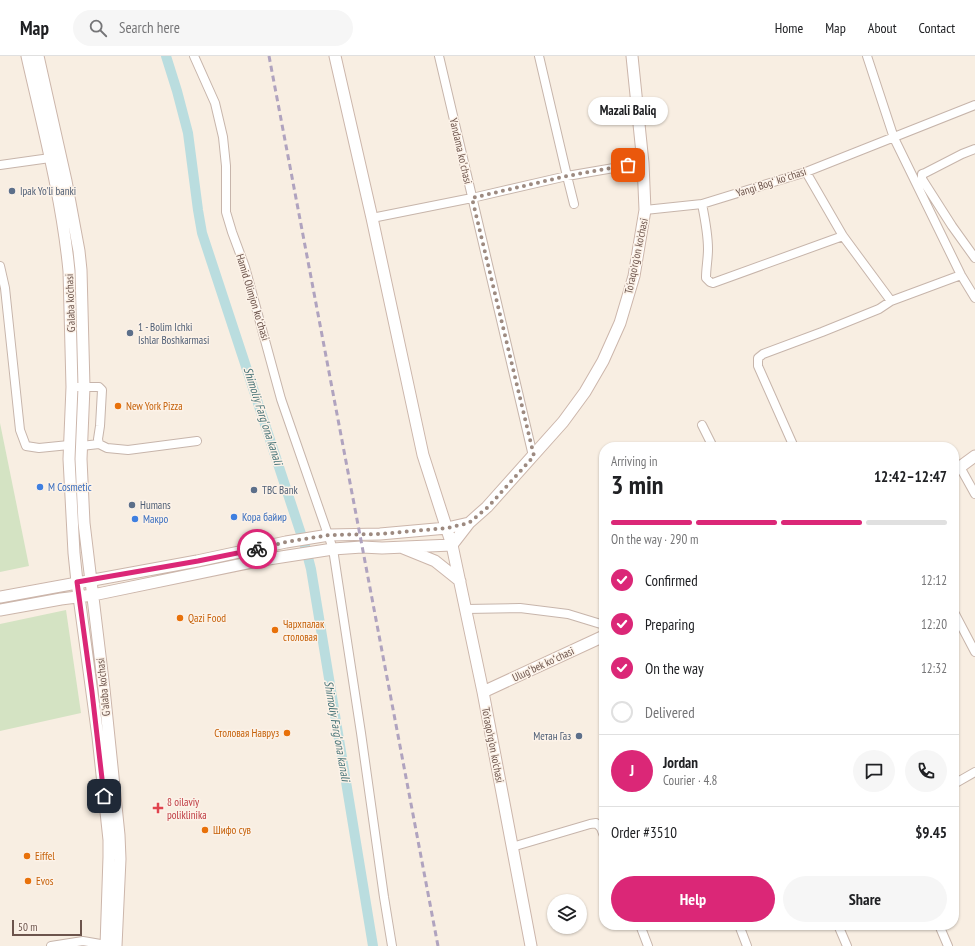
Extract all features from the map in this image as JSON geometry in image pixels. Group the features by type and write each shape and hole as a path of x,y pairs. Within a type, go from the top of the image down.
{"main road":[{"name":"G'alaba ko'chasi","path":"27,56 61,212 69,271 72,387 69,446 74,553 97,730 108,840 111,946"},
{"name":"G'alaba ko'chasi","path":"38,56 66,181 81,270 84,387 81,446 84,523 104,690 119,835 120,859 111,946"},
{"path":"0,597 198,561 286,542 329,535 380,534 447,528 423,455 372,218 335,56"},
{"name":"To'raqo'rg'on ko'chasi","path":"452,545 469,523 488,507 568,416 585,392 603,361 620,323 634,276 645,210 643,163 632,56"},
{"path":"959,468 975,456"},
{"name":"To'raqo'rg'on ko'chasi","path":"469,523 447,528 466,609 531,946"},
{"path":"0,610 93,595 287,556 333,549 452,545"},
{"path":"398,546 435,561 460,581"},
{"name":"Ulugʻbek koʻchasi","path":"482,692 599,638"}],"street":[{"name":"Hamid Olimjon koʻchasi","path":"194,56 215,103 223,137 226,166 226,212 245,267 282,399 333,549 362,733 392,946"},
{"name":"Yandama koʻchasi","path":"439,56 534,456"},
{"path":"539,56 574,204"},
{"path":"867,56 894,138 961,275 975,298"},
{"name":"Yangi Bogʻ koʻchasi","path":"645,210 702,204 806,172 975,105"},
{"path":"975,149 922,174 922,179 952,226 975,258"},
{"path":"0,165 50,158"},
{"path":"372,218 472,198 567,176 643,163"},
{"path":"806,172 843,236 891,301"},
{"path":"702,204 708,235 706,278 713,283 843,236"},
{"path":"0,266 5,288 20,430 26,446 39,448 69,446"},
{"path":"792,442 758,366 758,358 763,354 879,309 891,301 961,275"},
{"path":"72,387 99,387 102,390 98,439 99,444"},
{"path":"702,425 710,442"},
{"path":"81,446 99,444 107,448 128,450 197,441"},
{"path":"959,472 975,494"},
{"path":"466,609 520,608 568,614 599,623"},
{"path":"959,622 975,652"},
{"path":"959,781 975,772"},
{"path":"512,847 590,824 596,823 599,826"},
{"path":"642,930 648,946"},
{"path":"741,930 747,946"},
{"path":"840,930 847,946"},
{"path":"941,930 948,946"},
{"path":"51,946 83,941 111,946"}],"green space":[{"path":"0,423 29,566 0,572"},
{"path":"66,610 81,713 0,731 0,624"}],"waterway":[{"name":"Shimoliy Fargʻona kanali","path":"166,56 188,133 202,233 305,546 311,569 373,946"}],"railway":[{"path":"269,56 438,946"}],"way so far":[{"path":"257,549 286,542 329,535 380,534 447,528 469,523 488,507 534,456 472,198 567,176 628,165"}],"place":[{"name":"Mazali Baliq","path":"628,165"},
{"name":"Ipak Yo'li banki","path":"12,191"},
{"name":"1 - Bolim Ichki Ishlar Boshkarmasi","path":"130,333"},
{"name":"New York Pizza","path":"118,406"},
{"name":"M Cosmetic","path":"40,487"},
{"name":"TBC Bank","path":"254,490"},
{"name":"Humans","path":"132,505"},
{"name":"Кора байир","path":"234,517"},
{"name":"Макро","path":"135,519"},
{"name":"Qazi Food","path":"180,618"},
{"name":"Чархпалак столовая","path":"275,630"},
{"name":"Столовая Навруз","path":"287,733"},
{"name":"Метан Газ","path":"579,736"},
{"name":"8 oilaviy poliklinika","path":"158,808"},
{"name":"Шифо сув","path":"205,830"},
{"name":"Eiffel","path":"27,856"},
{"name":"Evos","path":"28,881"}],"route":[{"path":"104,796 98,737 77,582 257,549"}]}
